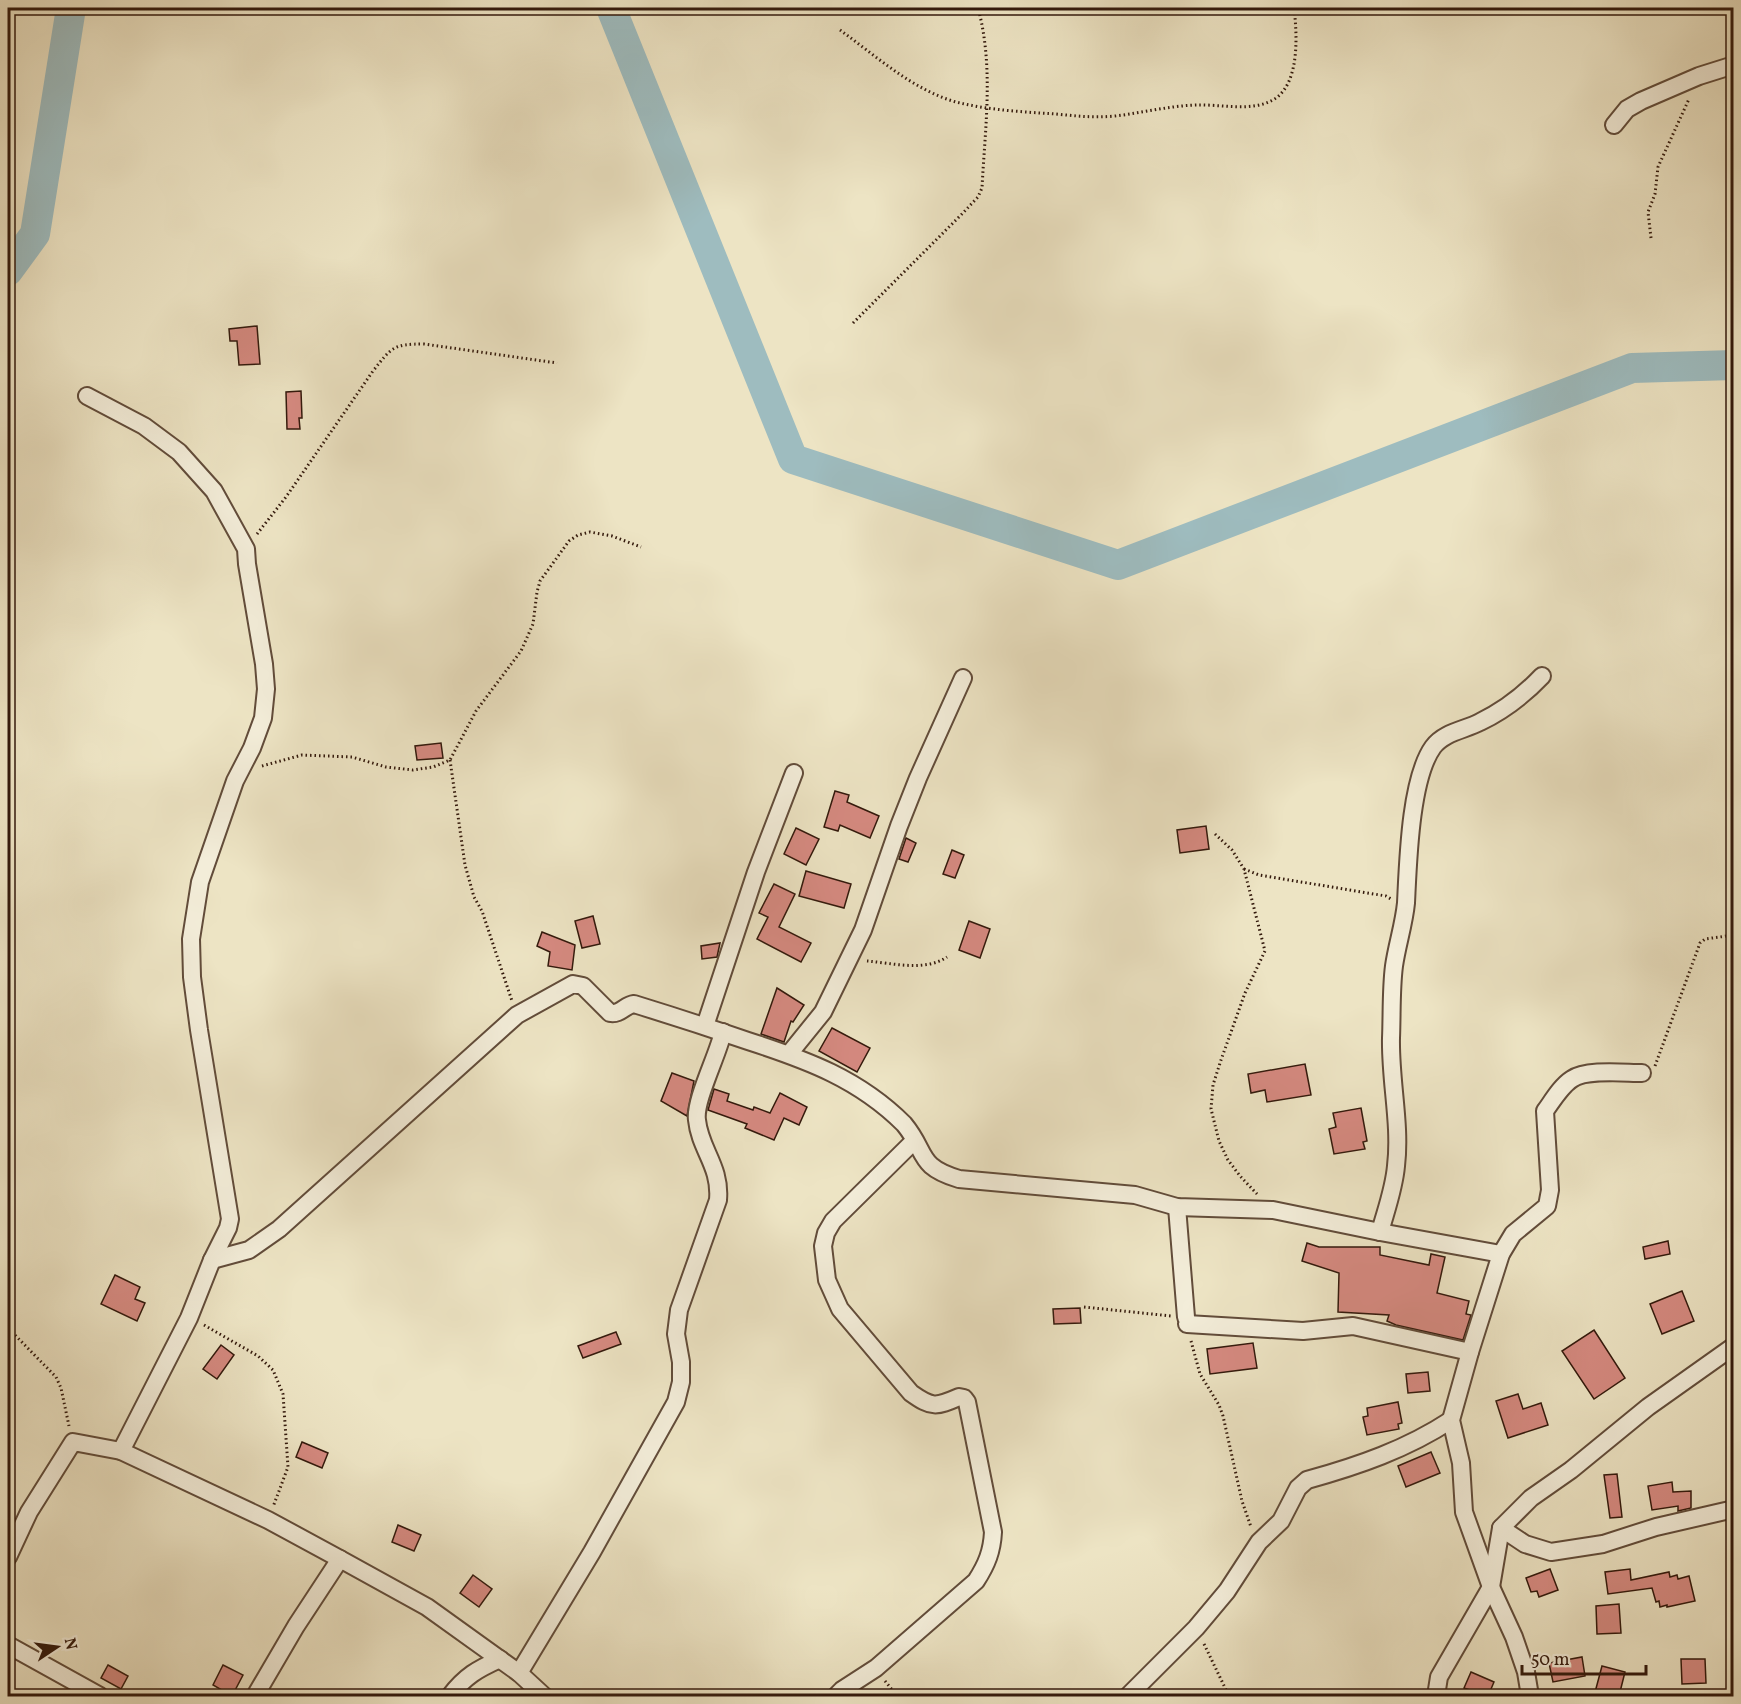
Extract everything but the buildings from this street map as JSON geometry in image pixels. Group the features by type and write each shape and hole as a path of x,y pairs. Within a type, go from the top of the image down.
{"street":[{"path":"1614,125 1627,109 1699,76 1734,65"},
{"path":"87,396 144,426 178,452 214,491 246,549 266,688 263,718 252,748 235,781 200,882 191,939 192,977 197,1020 230,1219 189,1318 121,1451"},
{"path":"1380,1232 1393,1186 1396,1164 1391,1042 1394,966 1405,907 1417,786 1424,760 1445,736 1479,723 1499,712 1521,698 1542,676"},
{"path":"789,1054 823,1012 863,930 914,788 963,678"},
{"path":"705,1026 760,861 794,773"},
{"path":"212,1260 249,1250 279,1229 517,1015 569,985 578,984 583,986 610,1013 617,1013 633,1004 789,1054 845,1079 897,1117 910,1131 921,1155 931,1167 959,1179 1135,1195 1178,1206 1273,1210 1501,1254"},
{"path":"519,1673 592,1552 676,1402 681,1382 681,1362 676,1334 679,1310 718,1200 719,1187 716,1172 696,1120 697,1109 723,1032"},
{"path":"1530,1696 1526,1672 1517,1646 1491,1587 1464,1512 1461,1463 1451,1420 1501,1254 1513,1234 1547,1206 1550,1190 1544,1116 1567,1083 1574,1077 1583,1074 1642,1073"},
{"path":"836,1696 876,1668 976,1581 992,1549 993,1532 967,1402 959,1396 941,1405 933,1406 911,1393 840,1309 827,1280 823,1246 829,1227 914,1141"},
{"path":"1178,1206 1186,1320 1303,1331 1353,1326 1470,1352"},
{"path":"1436,1696 1438,1677 1491,1587 1501,1528 1531,1498 1571,1470 1648,1407 1734,1346"},
{"path":"1128,1696 1196,1628 1227,1591 1259,1542 1281,1521 1298,1488 1305,1482 1384,1455 1436,1430 1451,1420"},
{"path":"8,1557 29,1512 73,1442 121,1451 268,1520 427,1607 519,1673 544,1696"},
{"path":"1501,1528 1525,1544 1551,1552 1603,1544 1656,1527 1734,1509"},
{"path":"255,1696 296,1626 340,1559"},
{"path":"8,1646 100,1696"},
{"path":"450,1696 461,1681 500,1659"}],"path":[{"path":"853,323 978,197 982,188 987,107 987,56 978,8"},
{"path":"840,30 905,78 955,102 1015,112 1086,117 1115,116 1196,105 1248,107 1268,102 1278,96 1288,82 1295,62 1293,8"},
{"path":"1651,238 1648,212 1655,194 1658,167 1699,76"},
{"path":"246,549 286,497 388,352 402,344 424,344 557,363"},
{"path":"517,1015 465,866 450,760 476,711 521,651 533,624 540,581 568,541 590,532 612,536 641,547"},
{"path":"259,767 302,754 352,757 386,767 413,770 433,767 450,760"},
{"path":"1215,834 1232,850 1244,869 1265,951 1245,993 1221,1060 1213,1085 1211,1109 1219,1141 1228,1160 1273,1210"},
{"path":"1244,869 1259,875 1386,896 1405,907"},
{"path":"1642,1073 1654,1066 1700,944 1705,939 1734,935"},
{"path":"849,960 923,965 936,963 947,957"},
{"path":"1084,1307 1186,1320 1200,1374 1223,1416 1245,1512 1259,1542"},
{"path":"189,1318 233,1340 258,1356 273,1370 283,1394 288,1467 268,1520"},
{"path":"8,1330 56,1377 61,1388 73,1442"},
{"path":"1196,1628 1229,1696"}],"waterway":[{"path":"8,271 35,234 71,8"},
{"path":"611,8 793,459 1118,565 1632,368 1734,365"}]}
